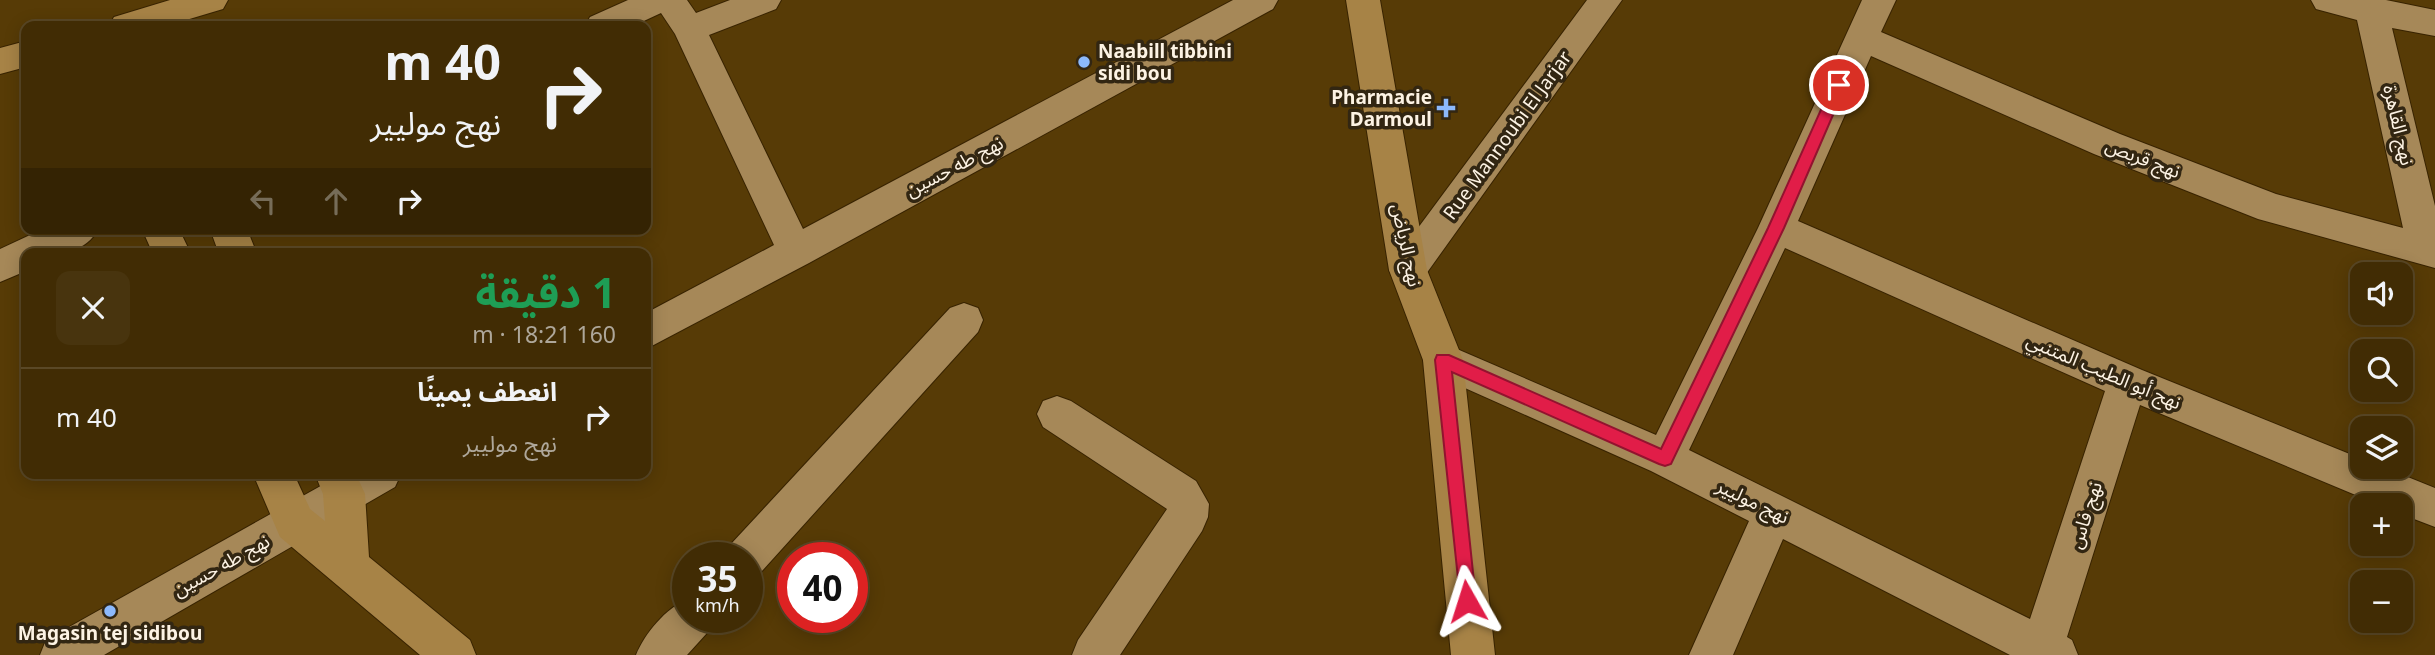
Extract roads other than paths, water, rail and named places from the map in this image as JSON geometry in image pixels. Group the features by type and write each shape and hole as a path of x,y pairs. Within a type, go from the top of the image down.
{"street":[{"path":"146,21 211,0"},
{"path":"612,21 659,0"},
{"path":"670,0 689,29 796,252"},
{"path":"689,29 764,0"},
{"name":"نهج طه حسين","path":"651,329 1261,0"},
{"name":"نهج الرياض","path":"1363,0 1408,270 1443,360 1473,655"},
{"name":"Rue Mannoubi El Jarjar","path":"1408,270 1605,0"},
{"path":"1665,458 1776,228 1879,0"},
{"path":"2328,0 2371,6 2435,23"},
{"name":"نهج القاهرة","path":"2371,6 2431,251"},
{"name":"نهج قربص","path":"1860,37 2107,145 2271,208 2431,251"},
{"path":"0,61 21,55"},
{"name":"نهج أبو الطيب المتنبي","path":"1776,228 2129,382 2435,508"},
{"path":"39,248 67,235"},
{"path":"0,266 21,256"},
{"path":"761,542 964,320"},
{"name":"نهج موليير","path":"1443,360 1665,458 2049,652"},
{"name":"نهج فاس","path":"2049,652 2129,382"},
{"path":"1057,414 1181,495 1188,504 1187,517 1094,655"},
{"path":"275,479 295,523 454,655"},
{"name":"نهج طه حسين","path":"61,655 295,523 340,484 360,479"},
{"path":"340,484 348,569"},
{"path":"1711,655 1774,512"},
{"path":"658,655 678,633"}],"place":[{"name":"Naabill tibbini sidi bou","path":"1084,62"},
{"name":"Pharmacie Darmoul","path":"1446,108"},
{"name":"Magasin tej sidibou","path":"110,611"}]}
